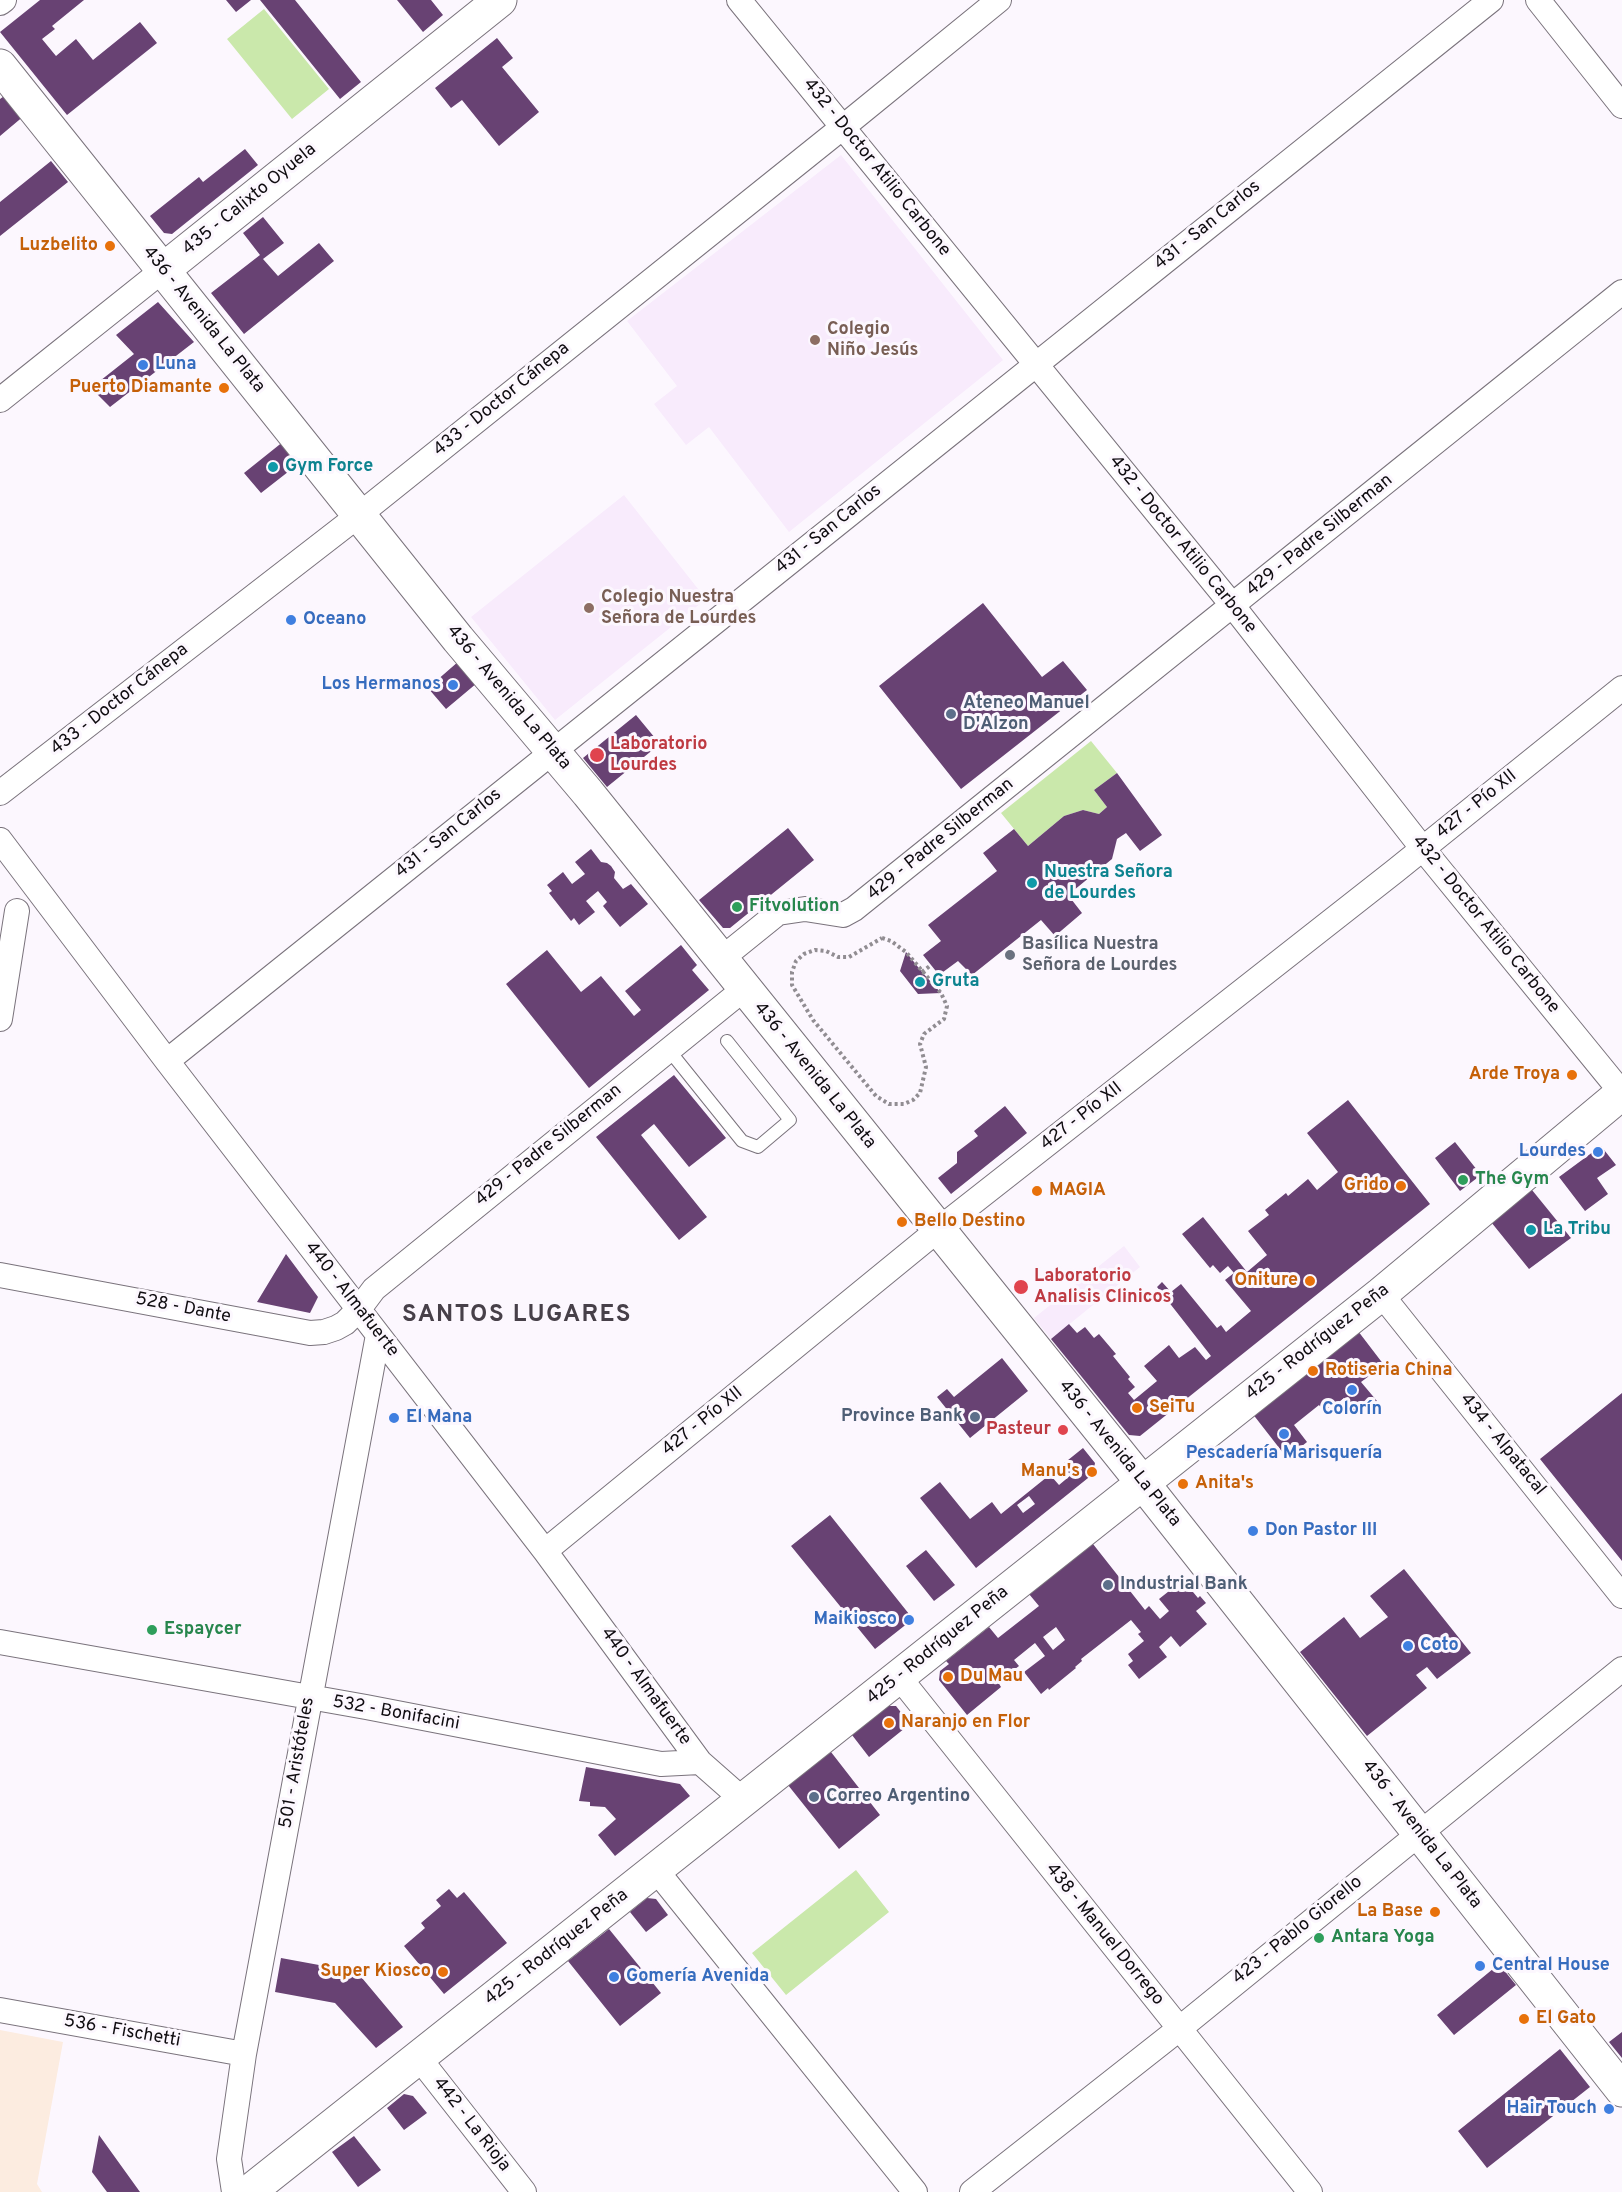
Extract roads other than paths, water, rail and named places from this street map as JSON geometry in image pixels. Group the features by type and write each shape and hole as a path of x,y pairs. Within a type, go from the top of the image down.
{"street":[{"path":"0,3 4,0"},
{"name":"435 - Calixto Oyuela","path":"0,400 500,0"},
{"name":"432 - Doctor Atilio Carbone","path":"739,0 1233,606 1423,849 1622,1093"},
{"name":"433 - Doctor Cánepa","path":"0,794 359,515 999,0"},
{"name":"431 - San Carlos","path":"166,1061 1491,0"},
{"path":"1538,0 1622,106"},
{"name":"436 - Avenida La Plata","path":"0,66 359,515 588,793 1142,1482 1622,2090"},
{"name":"429 - Padre Silberman","path":"721,959 778,913 805,909 843,915 854,909 1622,292"},
{"name":"427 - Pío XII","path":"545,1551 939,1229 1423,849 1622,688"},
{"name":"440 - Almafuerte","path":"0,840 166,1061 545,1551 700,1762"},
{"path":"0,1019 9,910 58,917"},
{"name":"429 - Padre Silberman","path":"359,1309 374,1289 744,989"},
{"name":"425 - Rodríguez Peña","path":"249,2192 1381,1294 1622,1093"},
{"name":"528 - Dante","path":"0,1275 309,1333 336,1328 345,1323 359,1309"},
{"name":"434 - Alpatacal","path":"1381,1294 1622,1596"},
{"name":"501 - Aristóteles","path":"234,2192 229,2159 244,2054 378,1335"},
{"name":"532 - Bonifacini","path":"0,1642 661,1764 700,1762"},
{"name":"423 - Pablo Giorello","path":"972,2192 1179,2029 1622,1669"},
{"name":"438 - Manuel Dorrego","path":"899,1677 1311,2192"},
{"path":"700,1762 742,1799"},
{"path":"656,1870 915,2192"},
{"name":"536 - Fischetti","path":"0,2010 244,2054"},
{"name":"442 - La Rioja","path":"419,2058 524,2192"}],"lane":[{"path":"668,1049 742,1141 758,1147 790,1120 727,1041"}],"place":[{"name":"Luzbelito","path":"110,246"},
{"name":"Colegio Niño Jesús","path":"815,340"},
{"name":"Luna","path":"143,365"},
{"name":"Puerto Diamante","path":"224,388"},
{"name":"Gym Force","path":"273,467"},
{"name":"Colegio Nuestra Señora de Lourdes","path":"589,608"},
{"name":"Oceano","path":"291,620"},
{"name":"Los Hermanos","path":"453,685"},
{"name":"Ateneo Manuel D'Alzon","path":"951,714"},
{"name":"Laboratorio Lourdes","path":"597,755"},
{"name":"Nuestra Señora de Lourdes","path":"1032,883"},
{"name":"Fitvolution","path":"737,907"},
{"name":"Basílica Nuestra Señora de Lourdes","path":"1010,955"},
{"name":"Gruta","path":"920,982"},
{"name":"Arde Troya","path":"1572,1075"},
{"name":"Lourdes","path":"1598,1152"},
{"name":"The Gym","path":"1463,1180"},
{"name":"Grido","path":"1401,1186"},
{"name":"MAGIA","path":"1037,1191"},
{"name":"Bello Destino","path":"902,1222"},
{"name":"La Tribu","path":"1531,1230"},
{"name":"Oniture","path":"1310,1281"},
{"name":"Laboratorio Analisis Clinicos","path":"1021,1287"},
{"name":"Rotiseria China","path":"1313,1371"},
{"name":"Colorín","path":"1352,1390"},
{"name":"SeiTu","path":"1137,1408"},
{"name":"Province Bank","path":"975,1417"},
{"name":"El Mana","path":"394,1418"},
{"name":"Pasteur","path":"1063,1430"},
{"name":"Pescadería Marisquería","path":"1284,1434"},
{"name":"Manu's","path":"1092,1472"},
{"name":"Anita's","path":"1183,1484"},
{"name":"Don Pastor III","path":"1253,1531"},
{"name":"Industrial Bank","path":"1108,1585"},
{"name":"Maikiosco","path":"909,1620"},
{"name":"Espaycer","path":"152,1630"},
{"name":"Coto","path":"1408,1646"},
{"name":"Du Mau","path":"948,1677"},
{"name":"Naranjo en Flor","path":"889,1723"},
{"name":"Correo Argentino","path":"814,1797"},
{"name":"La Base","path":"1435,1912"},
{"name":"Antara Yoga","path":"1319,1938"},
{"name":"Central House","path":"1480,1966"},
{"name":"Super Kiosco","path":"443,1972"},
{"name":"Gomería Avenida","path":"614,1977"},
{"name":"El Gato","path":"1524,2019"},
{"name":"Hair Touch","path":"1609,2109"}],"district":[{"name":"SANTOS LUGARES","path":"517,1316"}]}
